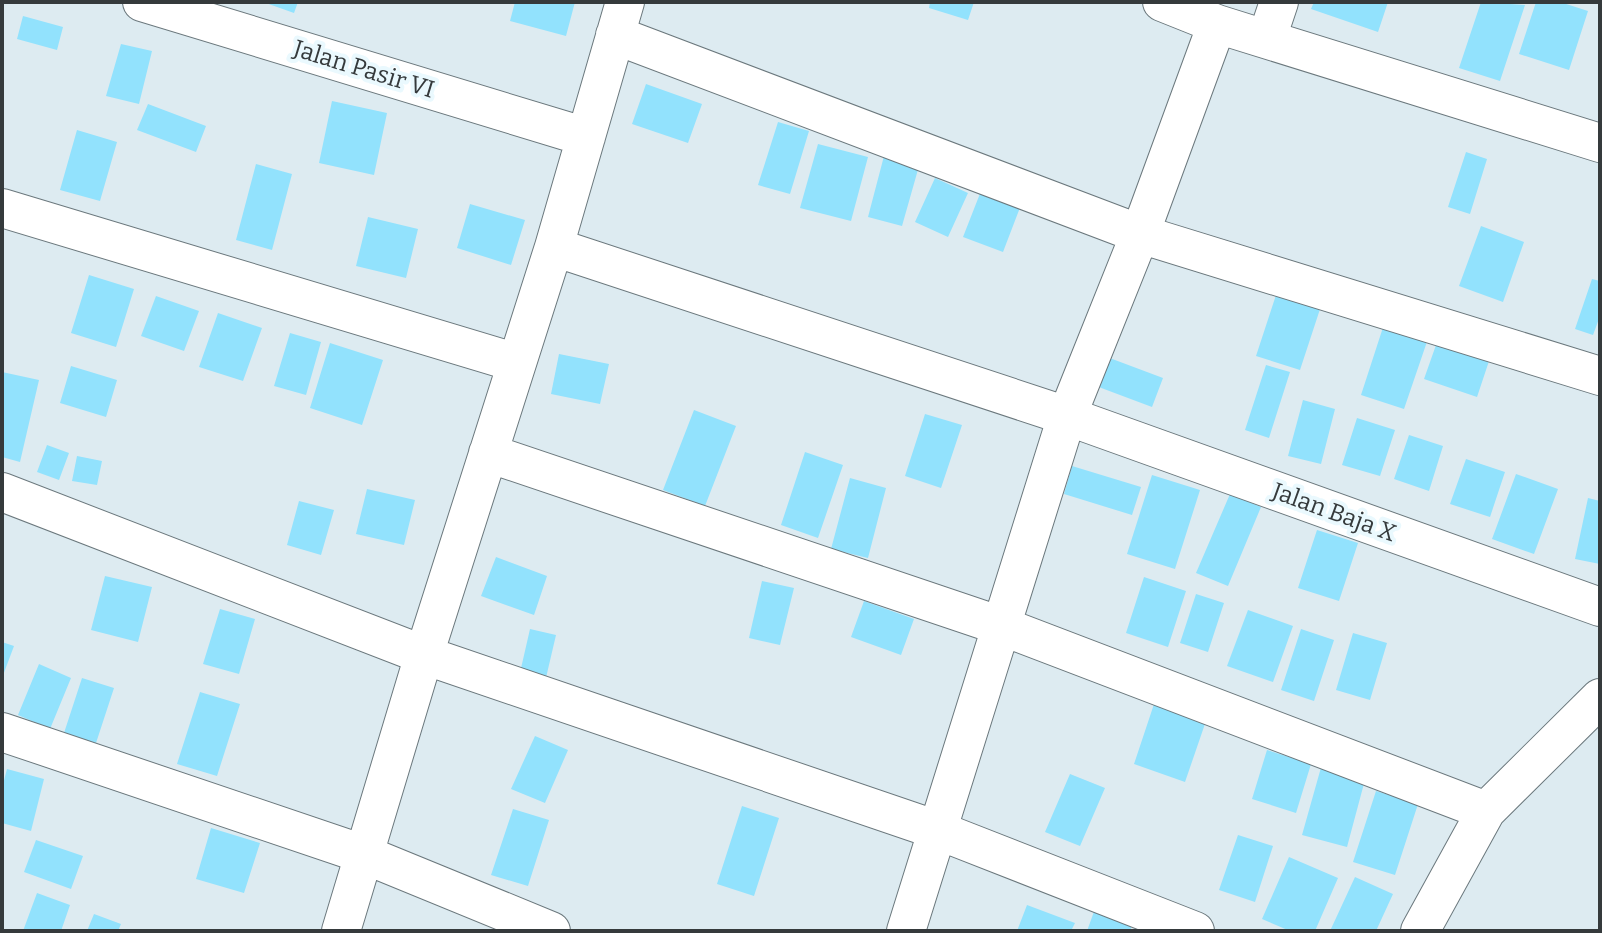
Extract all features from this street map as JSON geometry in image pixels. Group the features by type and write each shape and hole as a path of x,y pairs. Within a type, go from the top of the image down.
{"street":[{"name":"Jalan Pasir VI","path":"142,2 586,137"},
{"path":"1162,2 1217,24 1600,143"},
{"path":"1267,38 1279,2"},
{"path":"341,931 424,655 554,247 620,19 1140,234 1600,376"},
{"path":"906,931 1004,627 1067,416 1140,234 1217,24"},
{"path":"2,208 517,363"},
{"name":"Jalan Baja X","path":"554,247 1067,416 1600,607"},
{"path":"488,453 1004,627 1486,811"},
{"path":"2,492 424,655 937,830 1195,931"},
{"path":"1420,931 1486,811 1600,698"},
{"path":"2,732 363,854 551,931"}],"building":[{"path":"263,2 298,2 294,13"},
{"path":"515,2 575,2 566,36 510,21"},
{"path":"930,2 974,2 968,20 929,8"},
{"path":"1314,2 1388,2 1378,32 1311,9"},
{"path":"1481,2 1525,5 1500,81 1459,68"},
{"path":"1536,2 1560,2 1588,11 1569,70 1519,54"},
{"path":"23,16 63,27 57,50 17,39"},
{"path":"121,44 152,51 139,104 106,96"},
{"path":"646,84 702,104 688,143 632,124"},
{"path":"332,101 387,113 374,175 319,163"},
{"path":"148,104 206,126 196,152 137,130"},
{"path":"778,122 809,131 790,194 758,185"},
{"path":"77,130 117,142 100,201 60,190"},
{"path":"818,144 868,157 851,221 800,208"},
{"path":"1466,152 1487,159 1470,214 1448,207"},
{"path":"884,156 919,166 902,226 868,217"},
{"path":"256,164 292,174 272,250 236,240"},
{"path":"935,178 968,193 948,237 915,222"},
{"path":"981,191 1021,205 1003,252 963,237"},
{"path":"470,204 525,220 511,265 457,248"},
{"path":"368,217 418,229 406,278 356,266"},
{"path":"1481,226 1524,242 1503,302 1459,286"},
{"path":"89,275 134,289 116,347 71,333"},
{"path":"1592,279 1600,281 1600,316 1593,335 1575,329"},
{"path":"1278,289 1322,303 1300,370 1256,356"},
{"path":"156,296 199,311 184,351 141,336"},
{"path":"1388,312 1432,327 1404,409 1361,395"},
{"path":"218,313 262,328 243,381 199,367"},
{"path":"1442,328 1494,346 1477,397 1424,379"},
{"path":"290,333 321,342 306,395 274,386"},
{"path":"330,343 383,360 362,425 310,408"},
{"path":"559,354 609,364 600,404 551,394"},
{"path":"1107,357 1163,378 1152,407 1096,386"},
{"path":"1266,365 1290,372 1269,438 1245,430"},
{"path":"71,366 117,380 106,417 60,403"},
{"path":"2,372 39,380 20,462 2,457"},
{"path":"1303,400 1335,409 1321,464 1288,456"},
{"path":"694,410 736,426 705,506 663,490"},
{"path":"925,414 962,425 941,488 905,476"},
{"path":"1357,418 1395,430 1380,476 1342,465"},
{"path":"1409,435 1443,446 1429,491 1394,479"},
{"path":"47,445 69,453 59,480 37,472"},
{"path":"805,452 843,465 818,538 781,525"},
{"path":"77,456 102,461 97,485 72,481"},
{"path":"1466,459 1505,472 1490,517 1450,504"},
{"path":"1072,466 1141,487 1132,515 1064,494"},
{"path":"1516,474 1558,489 1534,554 1492,539"},
{"path":"1152,475 1200,490 1175,569 1127,554"},
{"path":"850,478 886,488 868,558 831,549"},
{"path":"367,489 415,500 404,545 356,534"},
{"path":"1230,494 1261,507 1228,586 1196,573"},
{"path":"1588,498 1600,501 1600,564 1575,559"},
{"path":"299,501 334,510 321,555 287,545"},
{"path":"1317,530 1358,543 1339,601 1298,588"},
{"path":"496,557 547,576 534,615 481,596"},
{"path":"105,576 152,587 138,642 91,630"},
{"path":"1144,577 1186,591 1168,647 1126,633"},
{"path":"762,581 794,588 780,645 749,638"},
{"path":"1196,594 1224,603 1208,652 1180,643"},
{"path":"864,601 914,619 901,655 851,637"},
{"path":"220,609 255,619 239,674 203,664"},
{"path":"1248,610 1293,626 1273,682 1227,666"},
{"path":"530,629 556,635 545,682 519,677"},
{"path":"1301,629 1334,640 1314,701 1281,690"},
{"path":"1353,633 1387,643 1370,700 1336,690"},
{"path":"2,642 14,646 2,678"},
{"path":"39,664 71,678 50,729 18,715"},
{"path":"82,678 114,688 96,743 64,733"},
{"path":"200,692 240,704 217,776 177,764"},
{"path":"1155,701 1207,718 1185,782 1134,764"},
{"path":"535,736 568,750 545,803 511,789"},
{"path":"1267,750 1311,764 1296,813 1252,799"},
{"path":"1322,764 1366,776 1347,847 1302,835"},
{"path":"7,769 44,779 31,831 2,823 2,788"},
{"path":"1070,774 1105,788 1080,846 1045,832"},
{"path":"1376,791 1418,804 1395,875 1353,862"},
{"path":"742,806 779,818 754,896 717,884"},
{"path":"513,809 549,820 528,886 491,875"},
{"path":"211,828 260,843 244,893 196,879"},
{"path":"1238,835 1273,846 1255,902 1219,890"},
{"path":"36,840 83,856 71,889 24,872"},
{"path":"1289,857 1338,878 1315,931 1290,931 1262,919"},
{"path":"1355,877 1393,894 1376,931 1330,931"},
{"path":"37,893 70,905 61,931 23,931"},
{"path":"1027,905 1075,923 1071,931 1017,931"},
{"path":"1096,906 1134,920 1130,931 1087,931"},
{"path":"94,914 121,924 118,931 87,931"}]}
